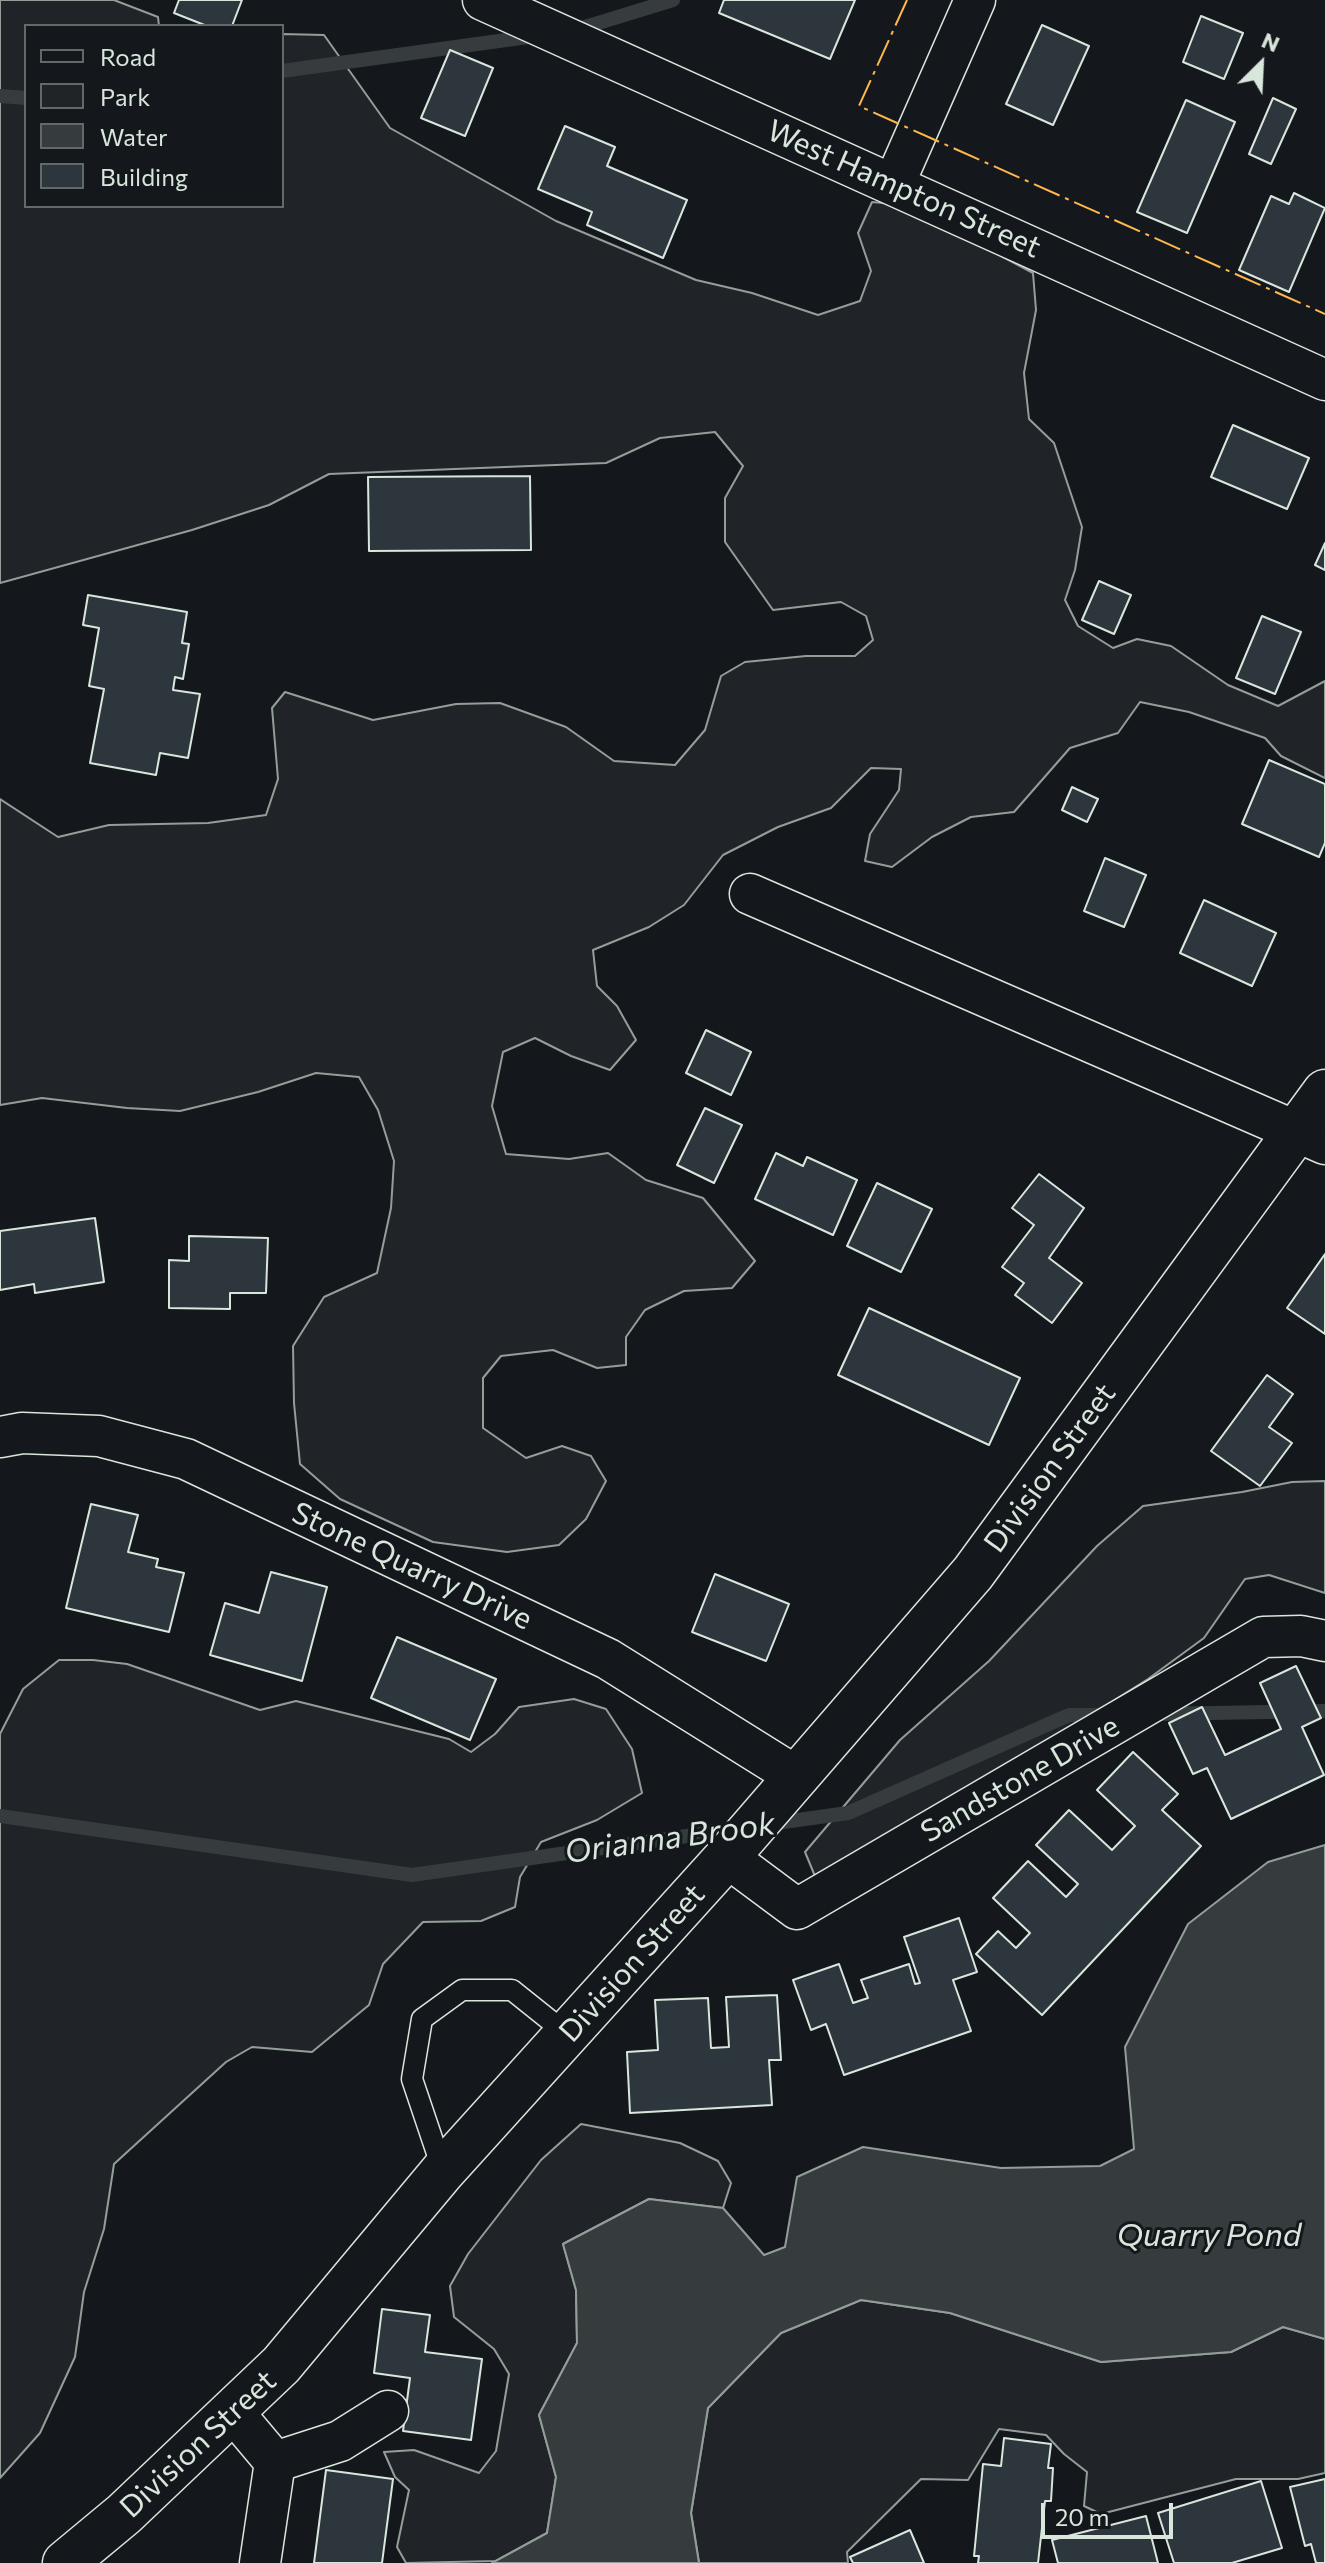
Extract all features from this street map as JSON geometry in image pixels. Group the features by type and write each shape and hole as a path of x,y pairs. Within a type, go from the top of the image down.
{"street":[{"name":"West Hampton Street","path":"483,0 1325,380"},
{"path":"894,184 975,0"},
{"path":"750,894 1311,1137"},
{"name":"Division Street","path":"65,2563 124,2514 281,2365 443,2171 727,1857 973,1573 1311,1137 1325,1092"},
{"name":"Stone Quarry Drive","path":"0,1437 22,1433 99,1436 186,1459 608,1659 797,1777"},
{"name":"Sandstone Drive","path":"727,1857 797,1909 1263,1637 1301,1636 1325,1641"},
{"path":"275,2462 340,2441 388,2411"},
{"path":"233,2412 275,2462 260,2563"}],"lane":[{"path":"443,2171 412,2079 422,2019 462,1990 512,1990 567,2034"}],"green space":[{"path":"0,0 114,0 158,17 159,24 24,24 24,208 284,208 284,34 324,35 390,128 556,221 696,280 752,293 818,315 860,301 871,271 858,233 872,202 906,205 1033,273 1036,310 1024,373 1029,419 1054,443 1082,527 1075,570 1065,600 1078,626 1113,648 1137,639 1171,646 1228,685 1278,706 1325,681 1325,778 1281,756 1265,738 1189,712 1140,702 1118,733 1070,748 1014,812 971,817 932,837 892,867 865,861 870,834 899,790 901,769 871,768 831,808 778,827 723,855 684,905 649,927 593,950 597,986 617,1006 636,1040 610,1070 571,1056 535,1038 503,1052 492,1106 506,1154 569,1159 608,1153 646,1180 703,1198 755,1261 732,1288 684,1291 645,1310 626,1337 626,1365 597,1368 553,1350 501,1356 483,1378 483,1428 526,1458 562,1446 591,1456 606,1481 586,1519 559,1545 507,1552 433,1542 340,1499 300,1464 293,1346 324,1297 377,1273 391,1208 394,1161 378,1110 359,1077 316,1073 258,1092 180,1111 42,1098 0,1105 0,799 58,837 109,825 208,823 266,815 278,779 272,708 285,692 373,720 456,704 500,703 566,727 614,761 675,765 705,730 721,676 745,662 806,656 855,656 873,640 866,616 841,602 773,610 725,542 725,498 743,466 715,432 660,438 606,463 329,474 269,505 192,530 0,583"},
{"path":"1325,1481 1325,1593 1269,1575 1245,1579 1204,1638 1148,1679 981,1784 817,1881 805,1852 900,1740 989,1661 1097,1546 1143,1506 1292,1482"},
{"path":"59,1660 127,1664 260,1710 296,1701 449,1739 471,1752 495,1734 519,1707 574,1699 606,1709 632,1749 642,1793 597,1820 541,1842 520,1877 515,1907 481,1921 423,1922 383,1964 369,2005 312,2052 252,2047 226,2062 114,2164 104,2229 84,2292 75,2357 40,2433 0,2478 0,1734 23,1689"},
{"path":"581,2124 680,2143 718,2161 731,2183 723,2208 649,2199 563,2244 576,2290 577,2343 539,2415 556,2477 547,2533 496,2561 406,2563 397,2547 409,2490 395,2477 384,2452 414,2450 479,2473 496,2451 509,2374 494,2349 454,2317 450,2286 468,2254 541,2160"},
{"path":"861,2300 950,2313 1101,2362 1231,2352 1283,2327 1325,2339 1325,2473 1298,2479 1236,2479 1101,2514 1084,2506 1087,2472 1046,2435 999,2429 968,2480 921,2479 847,2552 848,2563 699,2563 691,2513 708,2408 781,2333"}],"water":[{"name":"Quarry Pond","path":"1325,1845 1325,2339 1283,2327 1231,2352 1101,2362 950,2313 861,2300 781,2333 708,2408 691,2513 699,2563 492,2563 547,2533 556,2477 539,2415 577,2343 576,2290 563,2244 649,2199 723,2208 764,2255 785,2247 797,2177 863,2147 1001,2168 1100,2166 1134,2149 1125,2047 1188,1924 1268,1862"}],"building":[{"path":"179,0 242,0 233,24 202,24 174,13"},
{"path":"724,0 855,0 830,59 719,13"},
{"path":"1201,16 1243,33 1224,79 1183,62"},
{"path":"1042,25 1089,46 1053,125 1006,104"},
{"path":"450,50 493,68 465,136 421,118"},
{"path":"1273,98 1296,109 1271,164 1249,154"},
{"path":"1186,100 1235,122 1187,233 1137,212"},
{"path":"565,126 615,147 607,166 687,200 663,258 587,225 592,212 538,189"},
{"path":"1294,193 1325,208 1289,292 1239,270 1271,196 1289,204"},
{"path":"1233,425 1309,458 1287,509 1211,477"},
{"path":"530,476 531,550 369,551 368,477"},
{"path":"1325,543 1325,570 1315,565"},
{"path":"1099,581 1131,595 1114,634 1082,620"},
{"path":"88,595 187,612 182,643 189,644 183,679 175,677 173,690 200,694 188,758 160,753 156,775 90,763 104,689 89,686 99,628 83,625"},
{"path":"1262,616 1301,632 1275,694 1236,678"},
{"path":"1269,760 1325,784 1325,843 1319,857 1242,824"},
{"path":"1072,787 1098,799 1087,822 1062,810"},
{"path":"1105,858 1146,875 1124,927 1084,911"},
{"path":"1204,900 1276,933 1252,986 1180,953"},
{"path":"706,1030 751,1052 731,1095 686,1073"},
{"path":"705,1108 742,1125 714,1183 677,1165"},
{"path":"776,1153 803,1166 807,1157 857,1180 833,1235 755,1199"},
{"path":"1039,1174 1084,1208 1049,1258 1082,1283 1052,1323 1015,1295 1024,1283 1002,1267 1034,1225 1012,1208"},
{"path":"877,1183 932,1209 901,1272 847,1246"},
{"path":"95,1218 104,1282 35,1293 34,1284 0,1290 0,1231"},
{"path":"189,1236 268,1238 266,1293 230,1293 230,1309 169,1308 169,1260 189,1261"},
{"path":"1325,1254 1325,1334 1287,1308"},
{"path":"869,1308 1020,1378 989,1445 838,1375"},
{"path":"1267,1375 1293,1394 1269,1427 1292,1443 1260,1486 1211,1451"},
{"path":"91,1504 138,1515 128,1552 158,1559 156,1567 184,1573 169,1632 66,1608"},
{"path":"271,1572 327,1587 302,1681 210,1655 225,1603 259,1613"},
{"path":"715,1574 789,1604 766,1661 692,1632"},
{"path":"397,1637 496,1679 470,1740 371,1698"},
{"path":"1296,1666 1321,1718 1302,1727 1324,1775 1231,1819 1207,1768 1193,1774 1169,1723 1202,1707 1225,1755 1281,1729 1260,1683"},
{"path":"1133,1752 1178,1794 1162,1810 1201,1846 1042,2015 976,1954 998,1931 1016,1948 1030,1933 993,1898 1028,1861 1066,1897 1078,1884 1036,1845 1069,1810 1112,1850 1135,1826 1097,1790"},
{"path":"959,1918 977,1972 953,1980 971,2031 844,2075 826,2024 811,2030 793,1980 839,1964 853,2003 868,1998 861,1980 909,1964 915,1984 920,1983 904,1937"},
{"path":"777,1995 781,2060 769,2060 772,2105 630,2113 627,2052 658,2050 655,2000 708,1998 711,2048 729,2047 726,1997"},
{"path":"382,2309 430,2315 425,2352 482,2359 471,2440 403,2431 410,2378 374,2373"},
{"path":"1004,2438 1051,2444 1048,2468 1053,2468 1051,2501 1045,2501 1038,2563 978,2563 979,2556 974,2556 983,2464 1001,2466"},
{"path":"326,2470 393,2479 382,2563 314,2563"},
{"path":"1325,2479 1325,2563 1316,2563 1311,2544 1305,2546 1290,2487"},
{"path":"1261,2481 1282,2548 1232,2563 1174,2563 1158,2513"},
{"path":"1146,2516 1158,2563 1058,2563 1052,2540"},
{"path":"910,2530 924,2563 853,2563 850,2557"}],"waterway":[{"path":"572,31 673,0"},
{"path":"284,71 535,36"},
{"path":"0,96 24,98"},
{"name":"Orianna Brook","path":"1155,1714 1325,1711"},
{"name":"Orianna Brook","path":"769,1824 848,1813 1069,1715 1107,1715"},
{"name":"Orianna Brook","path":"0,1816 412,1875 736,1829"}],"power":[{"path":"907,0 859,106 1325,314"}]}
